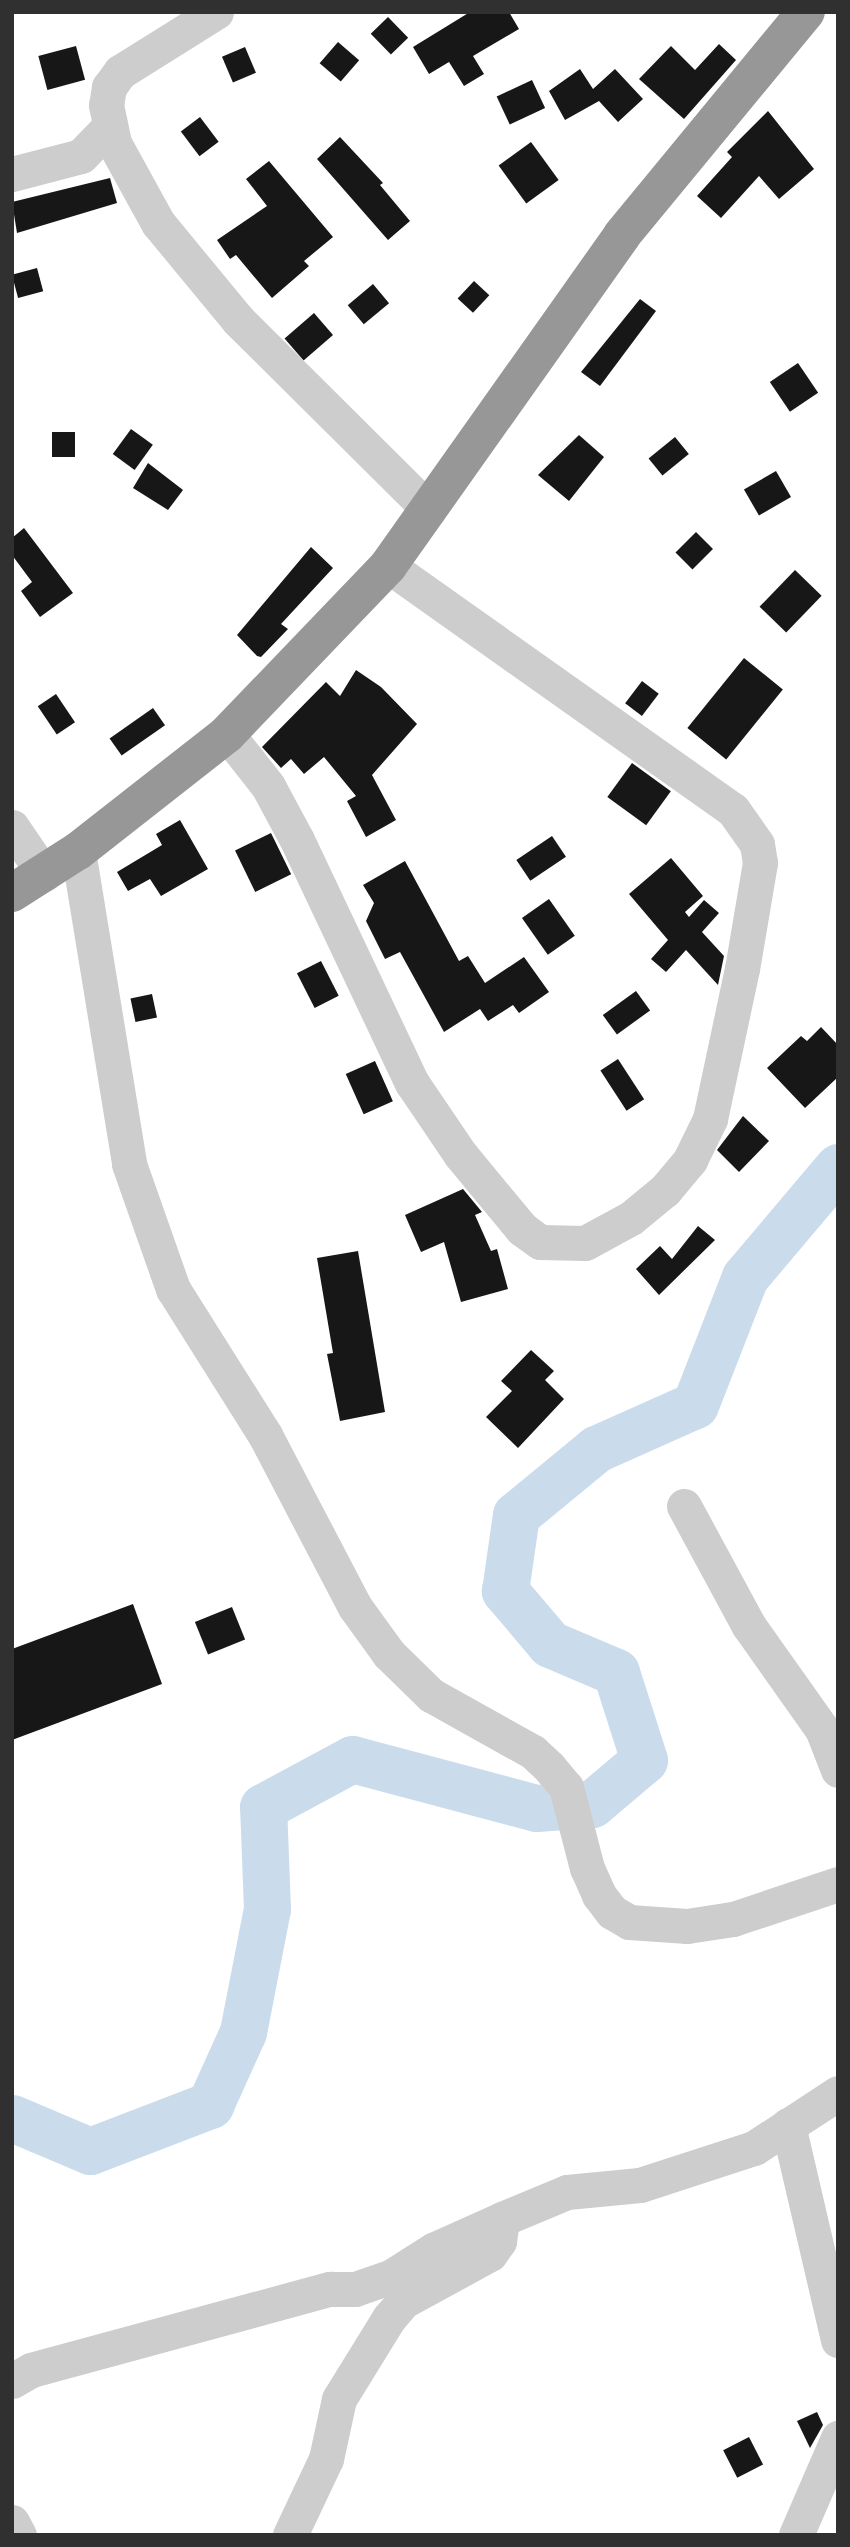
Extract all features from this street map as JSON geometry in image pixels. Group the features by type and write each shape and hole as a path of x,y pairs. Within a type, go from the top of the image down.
{"highway":[{"path":"12,894 78,851 227,734 388,566 622,235 806,12"}],"street":[{"path":"216,12 120,72 109,87 110,126 114,143 159,223 229,309 429,510"},
{"path":"12,174 81,156 110,126"},
{"path":"227,734 268,786 412,1083 460,1154 522,1228 540,1242 585,1243 631,1218 666,1191 690,1160 710,1119 742,970 760,863 757,845 733,810 388,566"},
{"path":"12,827 44,874"},
{"path":"78,851 129,1164 173,1289 265,1435 355,1607 389,1654 431,1695 533,1752 566,1787 577,1819 587,1868 599,1895 612,1912 629,1922 687,1926 733,1919 838,1884"},
{"path":"684,1506 749,1626 822,1729 838,1770"},
{"path":"12,2381 31,2370 330,2289 355,2289 392,2276 433,2250 567,2192 640,2185 754,2148 838,2093"},
{"path":"788,2125 838,2340"},
{"path":"290,2535 326,2459 339,2399 388,2318 404,2301 490,2254 499,2241 502,2219"},
{"path":"796,2535 838,2438"},
{"path":"12,2522 19,2535"}],"building":[{"path":"470,12 509,12 519,29 473,56 484,74 464,86 449,62 429,74 413,47"},
{"path":"388,17 408,38 391,55 371,34"},
{"path":"338,42 359,60 341,82 320,63"},
{"path":"719,44 736,60 684,119 639,79 671,46 695,70"},
{"path":"76,46 85,80 47,90 38,56"},
{"path":"245,47 256,73 233,83 222,57"},
{"path":"580,69 593,89 615,69 643,99 618,122 599,101 565,120 549,91"},
{"path":"532,80 545,108 510,125 497,96"},
{"path":"768,111 814,169 779,199 759,176 721,218 697,196 732,157 727,152"},
{"path":"200,117 219,142 199,156 181,131"},
{"path":"340,137 383,183 380,185 410,221 388,240 317,159"},
{"path":"531,142 559,180 526,204 499,166"},
{"path":"269,161 333,237 304,261 309,266 272,298 236,255 230,259 217,240 267,206 246,179"},
{"path":"110,178 117,203 17,233 12,202"},
{"path":"37,268 43,291 18,298 12,275"},
{"path":"474,281 489,295 473,313 458,299"},
{"path":"373,284 389,303 364,324 348,305"},
{"path":"640,299 656,311 600,386 581,372"},
{"path":"314,313 333,335 304,360 285,339"},
{"path":"798,363 818,393 790,412 770,382"},
{"path":"131,429 153,445 135,470 113,454"},
{"path":"52,432 75,432 75,457 52,457"},
{"path":"579,435 604,457 569,501 538,475"},
{"path":"675,437 689,454 662,475 649,458"},
{"path":"148,463 183,490 168,510 133,488"},
{"path":"776,471 791,497 759,515 744,490"},
{"path":"24,528 73,593 40,617 21,591 32,582 12,555 12,538"},
{"path":"696,532 713,549 692,569 675,553"},
{"path":"311,547 333,568 281,624 288,629 261,657 257,656 237,635"},
{"path":"795,570 822,596 786,632 760,607"},
{"path":"744,658 783,689 726,759 687,728"},
{"path":"356,670 381,687 417,724 372,775 396,820 366,837 347,801 356,796 324,757 304,774 291,759 281,768 262,747 326,682 340,696"},
{"path":"642,681 659,694 642,716 625,703"},
{"path":"56,694 75,722 57,734 38,706"},
{"path":"153,708 165,725 122,756 110,738"},
{"path":"632,763 671,791 646,825 607,797"},
{"path":"180,820 208,869 161,896 150,879 128,891 117,872 162,845 156,834"},
{"path":"271,833 291,874 255,892 235,851"},
{"path":"552,836 566,857 530,881 516,860"},
{"path":"671,858 703,896 685,912 689,917 704,900 719,913 702,932 724,956 718,985 686,950 666,972 651,959 668,940 629,894"},
{"path":"405,861 459,961 468,956 485,983 524,957 549,992 519,1013 513,1005 488,1021 480,1009 444,1032 400,952 385,959 366,921 374,903 363,885"},
{"path":"549,899 575,936 548,955 522,918"},
{"path":"321,961 339,996 315,1008 297,973"},
{"path":"636,991 650,1010 617,1035 603,1015"},
{"path":"152,994 157,1017 135,1022 130,999"},
{"path":"821,1027 838,1045 838,1077 805,1108 767,1068 801,1036 807,1041"},
{"path":"618,1059 644,1099 627,1111 600,1070"},
{"path":"375,1061 393,1101 364,1114 346,1074"},
{"path":"743,1116 769,1141 739,1172 717,1150"},
{"path":"463,1189 482,1212 475,1215 491,1251 497,1249 508,1289 461,1302 444,1242 421,1252 405,1215"},
{"path":"698,1226 715,1240 659,1295 636,1269 660,1246 672,1259"},
{"path":"358,1251 385,1412 340,1421 327,1354 333,1353 317,1258"},
{"path":"531,1350 554,1371 545,1380 564,1399 518,1448 486,1417 512,1391 501,1381"},
{"path":"133,1604 162,1684 12,1740 12,1649"},
{"path":"232,1607 245,1639 208,1654 195,1622"},
{"path":"817,2412 823,2425 810,2448 797,2421"},
{"path":"749,2437 763,2465 737,2478 723,2450"}],"waterway":[{"path":"12,2118 90,2151 210,2105 243,2032 267,1909 263,1807 352,1759 536,1808 592,1804 644,1760 616,1672 550,1644 505,1591 516,1515 596,1449 695,1405 745,1277 838,1167"}]}
